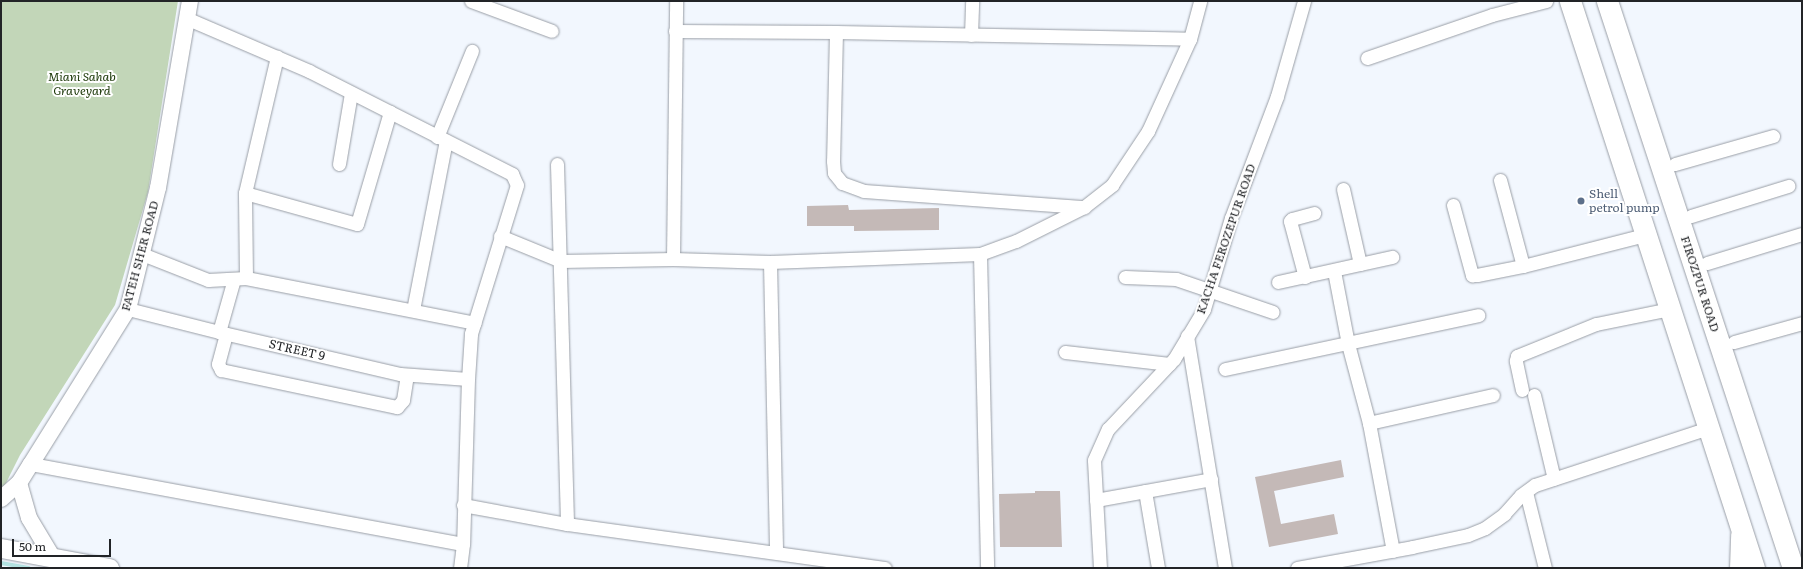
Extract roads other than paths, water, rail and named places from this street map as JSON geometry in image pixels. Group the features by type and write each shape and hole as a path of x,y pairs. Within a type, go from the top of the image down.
{"main road":[{"path":"1570,1 1740,530 1754,568"},
{"name":"FIROZPUR ROAD","path":"1607,1 1793,568"},
{"path":"1739,568 1740,530"},
{"path":"1,548 109,568"}],"street":[{"name":"FATEH SHER ROAD","path":"1,499 19,483 128,309 158,188 190,1"},
{"path":"471,1 552,31"},
{"path":"673,259 676,1"},
{"path":"971,35 972,1"},
{"path":"500,236 561,261 673,259 770,262 980,254 1016,241 1084,207 1112,185 1148,131 1190,39 1200,1"},
{"name":"KACHA FEROZEPUR ROAD","path":"1100,568 1094,460 1108,429 1169,364 1204,309 1231,218 1277,96 1304,1"},
{"path":"1367,58 1492,15 1546,1"},
{"path":"186,18 277,57 512,174 517,185 500,236 472,334 468,379 463,544 460,568"},
{"path":"675,31 836,32 1190,39"},
{"path":"836,32 833,167 834,173 842,183 864,191 1084,207"},
{"path":"413,310 442,139 472,51"},
{"path":"277,57 245,193 240,279 223,333 218,364 221,370 397,407 402,400 407,375"},
{"path":"339,164 351,93"},
{"path":"245,193 357,224 390,112"},
{"path":"1675,164 1773,136"},
{"path":"557,164 568,524"},
{"path":"1500,180 1523,266"},
{"path":"1691,216 1788,186"},
{"path":"1343,189 1360,264"},
{"path":"1453,205 1472,274 1477,275 1523,266 1646,235"},
{"path":"1305,277 1290,221 1292,219 1314,213"},
{"path":"1707,263 1802,234"},
{"path":"142,254 208,280 240,279 413,310 475,323"},
{"path":"980,254 986,568"},
{"path":"1278,282 1334,271 1392,257"},
{"path":"770,262 776,552"},
{"path":"1334,271 1348,344 1369,424 1393,551"},
{"path":"1125,277 1176,279 1273,312"},
{"name":"STREET 9","path":"128,309 223,333 407,375 468,379"},
{"path":"1554,478 1528,393 1516,361 1517,356 1596,324 1670,309"},
{"path":"1225,369 1348,344 1478,315"},
{"path":"1734,342 1802,323"},
{"path":"1187,336 1225,568"},
{"path":"1065,352 1169,364"},
{"path":"1369,424 1493,395"},
{"path":"1297,568 1393,551 1468,535 1485,528 1504,514 1535,485 1708,428"},
{"path":"31,464 463,544"},
{"path":"1096,500 1211,479"},
{"path":"19,483 29,518 53,558"},
{"path":"1145,491 1158,568"},
{"path":"1526,492 1545,568"},
{"path":"464,505 568,524 884,568"}],"waterway":[{"path":"1,563 29,568"}],"place":[{"name":"Shell petrol pump","path":"1581,201"}],"park label":[{"name":"Miani Sahab Graveyard","path":"82,84"}]}
